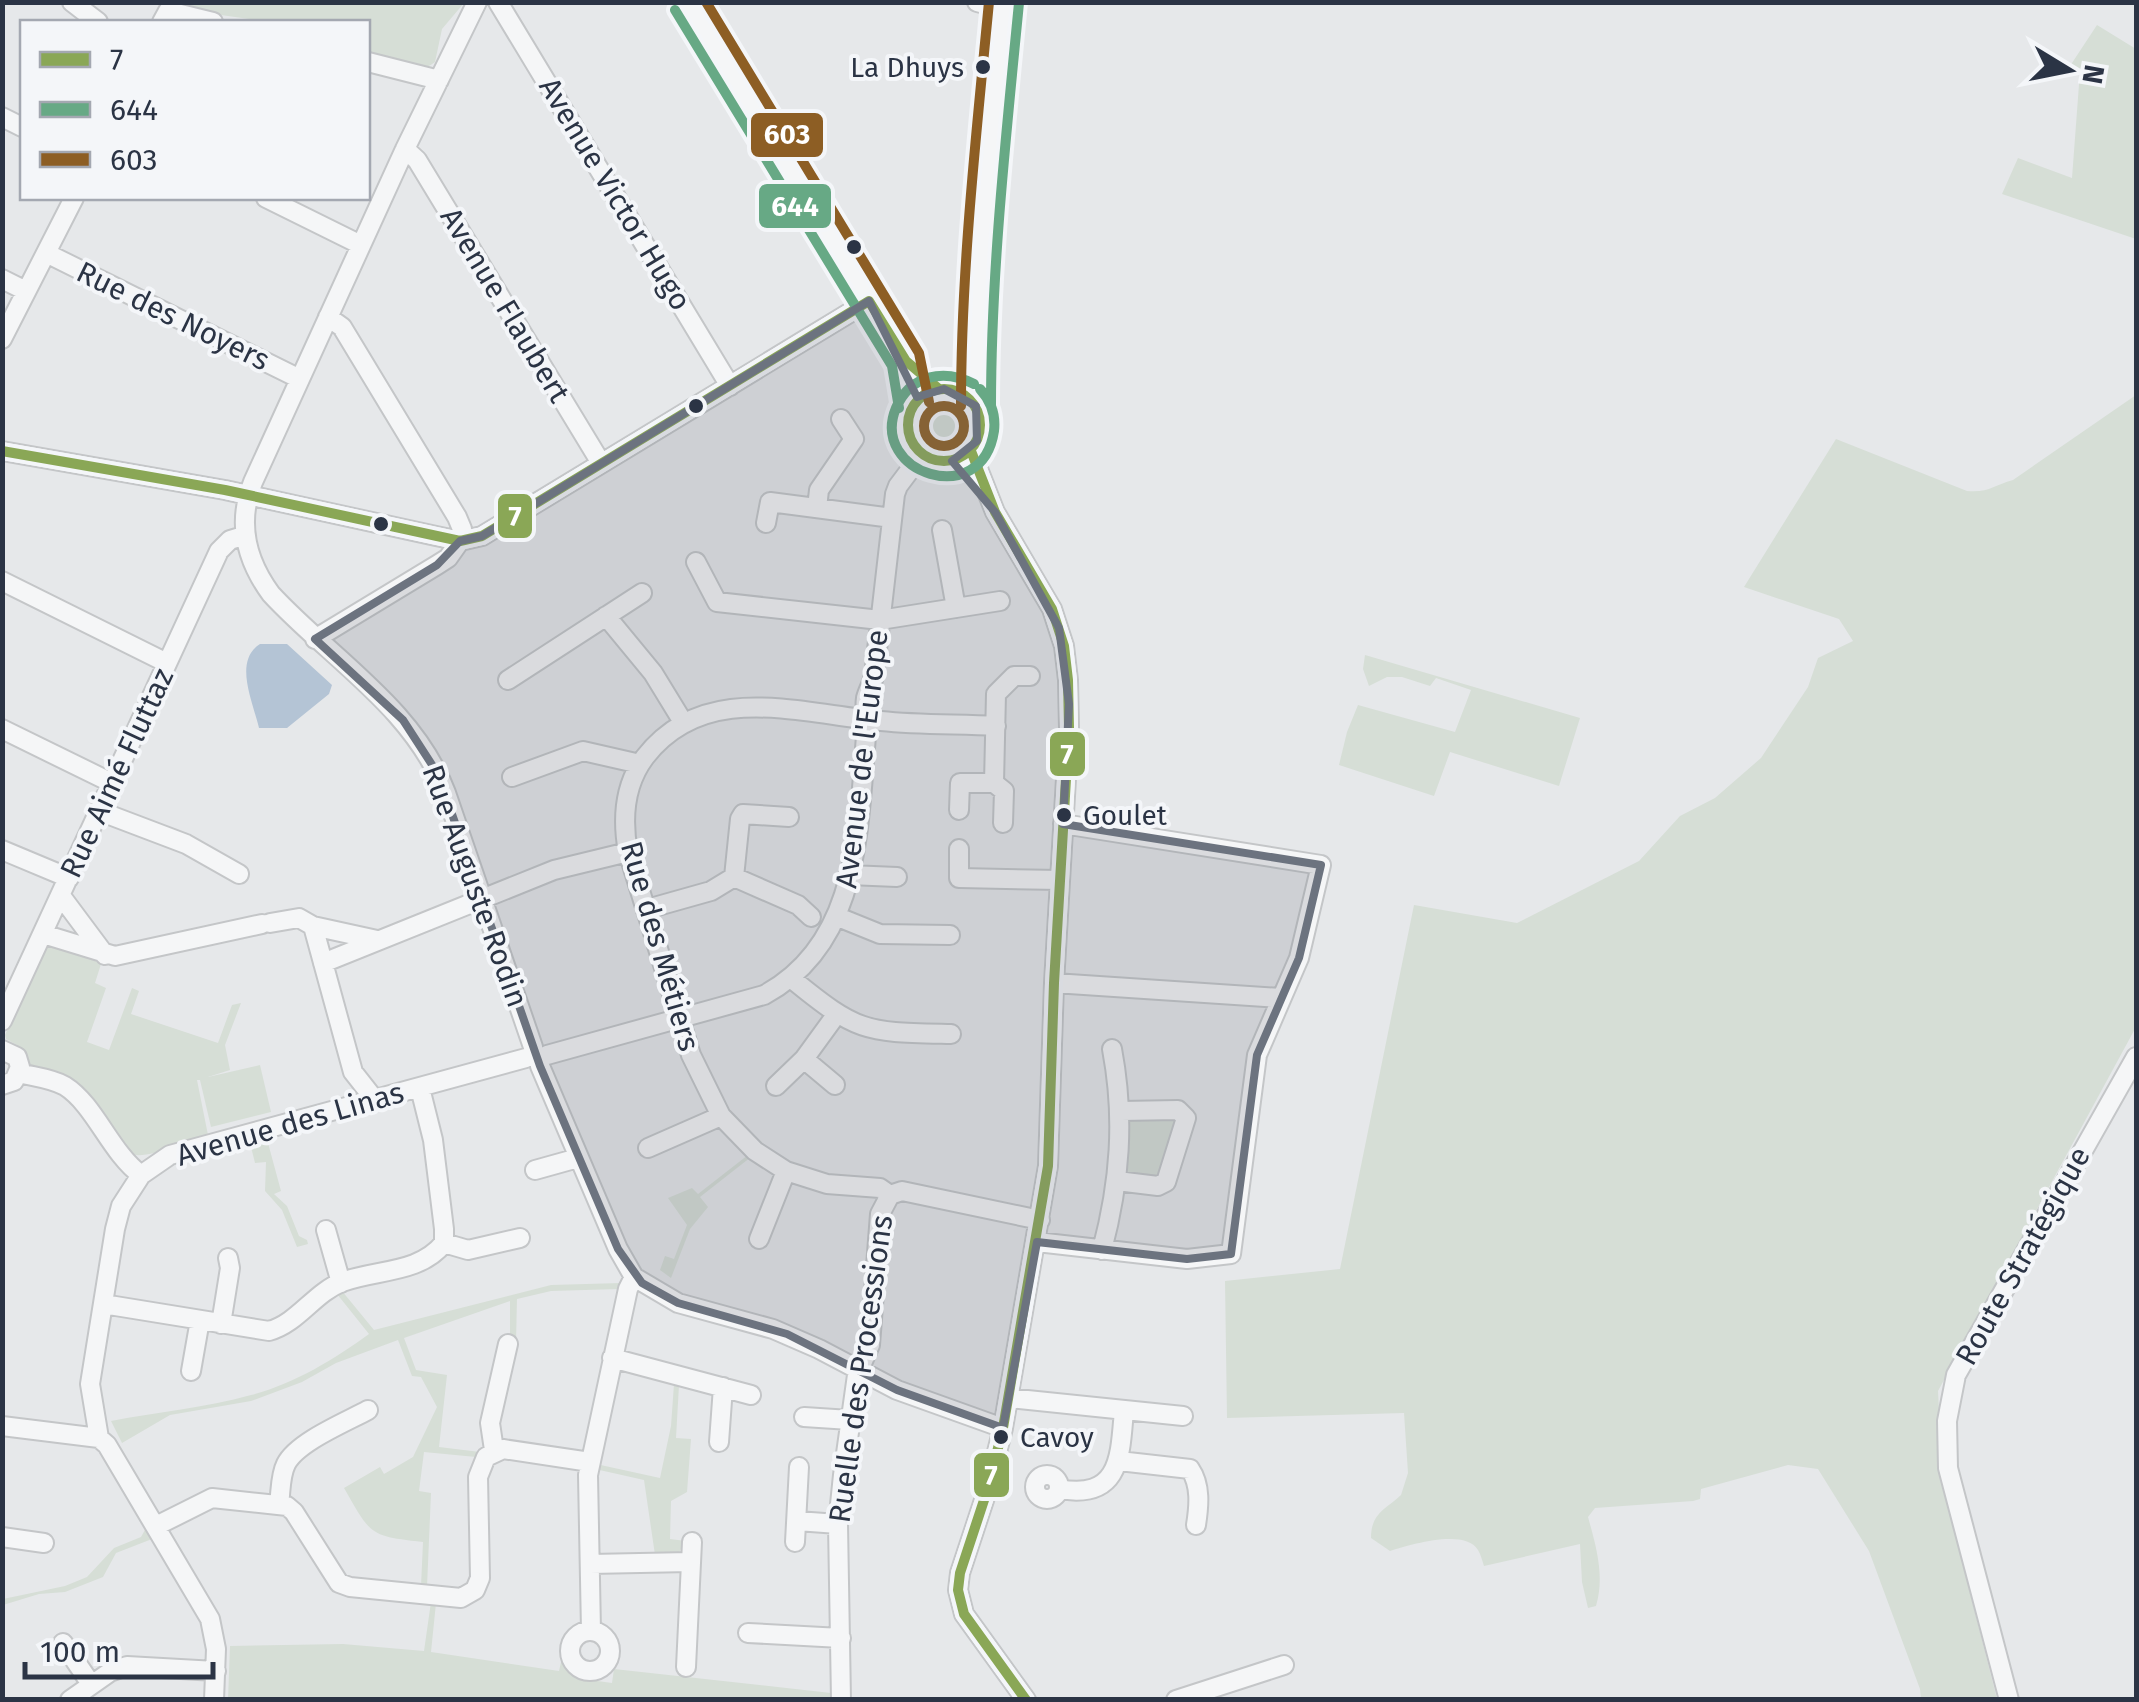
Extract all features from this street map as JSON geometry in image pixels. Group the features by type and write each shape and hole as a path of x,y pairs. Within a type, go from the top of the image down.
{"street":[{"path":"72,2 95,20"},
{"path":"243,536 248,494 360,245 477,2"},
{"name":"Avenue Victor Hugo","path":"498,2 730,386"},
{"path":"688,2 906,361 942,389 967,396 976,406"},
{"path":"941,462 970,450 981,429 976,406 976,348 994,5"},
{"path":"165,17 194,20"},
{"path":"370,63 439,80"},
{"name":"Avenue Flaubert","path":"405,149 417,160 601,463"},
{"path":"2,339 73,200"},
{"path":"270,200 360,245"},
{"name":"Rue des Noyers","path":"46,253 300,379"},
{"path":"2,279 26,291"},
{"path":"2,451 248,494 460,541 482,536 869,301"},
{"path":"315,639 448,558 460,541 462,529 342,327 328,317"},
{"path":"914,405 928,392 942,389 968,367 976,348"},
{"path":"906,361 914,405 908,426 915,446 922,454 959,470 995,512 1043,591 1064,646 1069,704 1048,1166 1003,1428 960,1573 958,1597 964,1614 1026,1700"},
{"path":"818,508 820,490 854,439 841,419"},
{"path":"970,450 995,512"},
{"name":"Avenue de l'Europe","path":"536,1057 764,995 792,980 824,943 838,917 849,875 866,702 874,676 898,486 922,454"},
{"path":"766,524 770,502 892,518"},
{"path":"942,530 956,608"},
{"name":"Rue Auguste Rodin","path":"243,536 266,587 315,639 394,711 418,738 442,782 536,1057 618,1249 634,1276"},
{"name":"Rue Aimé Fluttaz","path":"5,1010 222,547 243,536"},
{"path":"696,562 717,602 880,620 1000,601"},
{"path":"2,581 167,664"},
{"path":"508,680 642,594"},
{"path":"606,616 652,673 683,722"},
{"path":"994,783 996,694 1014,676 1030,676"},
{"name":"Rue des Métiers","path":"890,1195 880,1188 828,1184 786,1171 755,1152 721,1116 698,1072 680,1020 628,852 625,807 640,764 658,740 683,722 716,710 739,707 996,726"},
{"path":"2,728 112,783"},
{"path":"512,777 583,751 640,764"},
{"path":"959,810 960,783 994,783 1004,791 1003,823"},
{"path":"99,811 186,844 239,874"},
{"path":"734,877 742,816 788,817"},
{"path":"1036,1242 1187,1259 1232,1254 1257,1054 1299,958 1321,865 1063,824"},
{"path":"2,850 69,878"},
{"path":"959,850 959,878 1060,880"},
{"path":"323,963 554,870 628,852"},
{"path":"849,875 897,877"},
{"path":"647,910 712,890 734,877"},
{"path":"734,877 798,905 811,917"},
{"path":"60,896 106,956"},
{"path":"838,917 880,934 950,935"},
{"path":"43,934 106,956 122,956 299,918 313,926 377,940"},
{"path":"313,926 353,1072 375,1100"},
{"path":"792,980 836,1015 870,1030 951,1034"},
{"path":"1054,983 1282,998"},
{"path":"776,1086 804,1059 836,1015"},
{"path":"910,1032 910,1054"},
{"path":"1102,1250 1117,1181 1121,1111 1112,1049"},
{"path":"2,1050 16,1057 19,1073 14,1081 2,1084"},
{"name":"Route Stratégique","path":"2008,1700 1948,1468 1947,1421 1956,1375 2136,1056"},
{"name":"Avenue des Linas","path":"214,1700 216,1650 210,1619 107,1444 99,1438 90,1384 119,1214 141,1176 159,1162 188,1150 536,1057"},
{"path":"804,1059 835,1085"},
{"path":"19,1073 55,1081 73,1092 126,1164 141,1176"},
{"path":"103,1304 275,1329 342,1282 428,1260 444,1243 433,1140 420,1088"},
{"path":"1117,1181 1158,1186 1166,1182 1186,1118 1178,1110 1121,1111"},
{"path":"648,1148 721,1116"},
{"path":"536,1170 578,1158"},
{"path":"759,1239 786,1171"},
{"name":"Ruelle des Processions","path":"841,1700 838,1524 850,1420 860,1370 870,1345 877,1231 884,1202 890,1195 902,1192 1040,1220"},
{"path":"326,1230 342,1282"},
{"path":"444,1243 468,1250 520,1238"},
{"path":"222,1324 228,1258"},
{"path":"591,1631 590,1462 634,1276 678,1304 773,1329 898,1390 1003,1428"},
{"path":"191,1371 200,1320"},
{"path":"494,1450 490,1424 508,1344"},
{"path":"612,1358 751,1395"},
{"path":"719,1442 722,1387"},
{"path":"1009,1398 1183,1416"},
{"path":"280,1504 288,1459 368,1410"},
{"path":"1058,1489 1075,1492 1096,1488 1111,1476 1119,1461 1124,1410"},
{"path":"804,1418 850,1420"},
{"path":"2,1426 99,1438"},
{"path":"156,1526 209,1499 280,1504 294,1512 339,1583 462,1598 474,1590 480,1578 478,1476 481,1465 494,1450 590,1462"},
{"path":"1119,1461 1190,1469 1200,1504 1196,1525"},
{"path":"795,1542 799,1467"},
{"path":"797,1521 838,1524"},
{"path":"2,1538 44,1543"},
{"path":"686,1666 692,1542"},
{"path":"590,1564 690,1562"},
{"path":"748,1633 841,1638"},
{"path":"63,1642 91,1684"},
{"path":"1176,1700 1284,1665"},
{"path":"70,1700 127,1666 216,1671"}],"highlighted area":[{"path":"869,301 917,397 944,389 976,406 977,441 952,461 995,512 1059,628 1069,704 1063,824 1321,865 1299,958 1257,1055 1231,1254 1187,1259 1037,1242 1003,1428 897,1390 787,1334 678,1303 642,1283 618,1249 540,1066 438,774 403,720 315,639 437,565 460,541 482,536"}],"shaded area":[{"path":"178,3 464,3 442,29 435,62 421,68 370,51 370,20 256,20 179,9"},
{"path":"2097,25 2136,49 2136,239 2002,194 2018,158 2072,178 2080,71 2070,66"},
{"path":"2136,395 2136,1027 1938,1391 1943,1487 1997,1699 1921,1699 1869,1551 1818,1469 1788,1465 1701,1489 1700,1499 1693,1501 1595,1508 1588,1517 1600,1584 1596,1606 1588,1608 1580,1544 1484,1566 1478,1550 1461,1540 1436,1540 1390,1551 1371,1538 1373,1523 1401,1495 1408,1473 1404,1413 1227,1418 1225,1281 1340,1269 1414,905 1517,923 1639,861 1680,816 1715,798 1761,758 1808,687 1818,658 1853,641 1839,619 1744,587 1836,439 1967,491 1981,491 2013,480"},
{"path":"944,398 963,406 971,425 963,444 944,452 925,444 917,425 925,406"},
{"path":"1365,655 1580,718 1559,786 1450,752 1434,796 1339,765 1358,705 1455,732 1471,690 1436,678 1430,686 1402,677 1387,677 1369,686 1363,669"},
{"path":"52,944 101,964 95,983 106,988 87,1042 109,1050 132,988 139,991 131,1014 218,1043 232,1005 241,1003 225,1045 230,1070 208,1077 260,1065 271,1112 211,1127 197,1080 208,1135 157,1152 130,1154 85,1094 33,1068 17,1045 6,1039 44,948"},
{"path":"1178,1116 1162,1178 1127,1177 1122,1170 1128,1118"},
{"path":"268,1143 281,1191 274,1194 287,1206 299,1236 308,1244 297,1247 282,1210 265,1191 266,1162 255,1163 251,1147"},
{"path":"748,1155 751,1157 700,1197 708,1207 690,1229 671,1278 660,1270 665,1256 674,1259 687,1225 668,1198 692,1188 698,1194"},
{"path":"621,1283 619,1289 551,1291 517,1299 516,1342 510,1341 510,1301 404,1338 416,1370 447,1375 439,1447 480,1452 476,1457 424,1452 419,1491 431,1493 427,1587 421,1586 423,1542 392,1538 373,1530 344,1488 380,1467 384,1474 413,1457 437,1407 421,1377 412,1376 398,1340 251,1401 170,1415 122,1443 111,1421 234,1399 313,1370 369,1334 337,1294 342,1291 374,1330 551,1285"},
{"path":"671,1379 683,1382 679,1385 676,1438 691,1439 687,1492 671,1501 670,1539 686,1541 678,1554 655,1555 644,1480 595,1469 596,1464 660,1478 671,1426"},
{"path":"146,1528 152,1539 116,1553 103,1577 65,1592 39,1594 3,1605 3,1599 65,1586 87,1577 114,1548 141,1537"},
{"path":"431,1602 436,1603 431,1652 559,1671 561,1662 583,1675 583,1679 612,1683 614,1669 831,1693 831,1700 228,1700 230,1646 343,1644 424,1651"}],"water":[{"path":"260,644 287,644 332,685 329,694 287,728 259,728 246,671 252,651"}],"transit line":[{"name":"603","path":"706,2 919,353 929,402"},
{"name":"603","path":"961,406 966,254 989,2"},
{"name":"644","path":"991,406 996,255 1019,3"},
{"name":"644","path":"675,10 892,366 899,408"},
{"name":"7","path":"2,451 225,490 460,541 482,536 869,301 906,361 939,389"},
{"name":"644","path":"974,384 940,376 919,382 902,397 892,431 898,450 912,465 930,474 951,476 970,470 985,456 994,419 990,403 980,389"},
{"name":"7","path":"944,389 970,399 980,425 970,451 944,461 918,451 908,425 918,399 944,389"},
{"name":"603","path":"944,406 958,412 964,426 958,440 944,446 930,440 924,426 930,412 944,406"},
{"name":"7","path":"971,451 995,512 1052,609 1064,646 1068,680 1048,1166 1003,1428 958,1590 964,1614 1026,1700"}],"place":[{"name":"La Dhuys","path":"983,67"},
{"name":"Goulet","path":"1064,815"},
{"name":"Cavoy","path":"1001,1437"}]}
